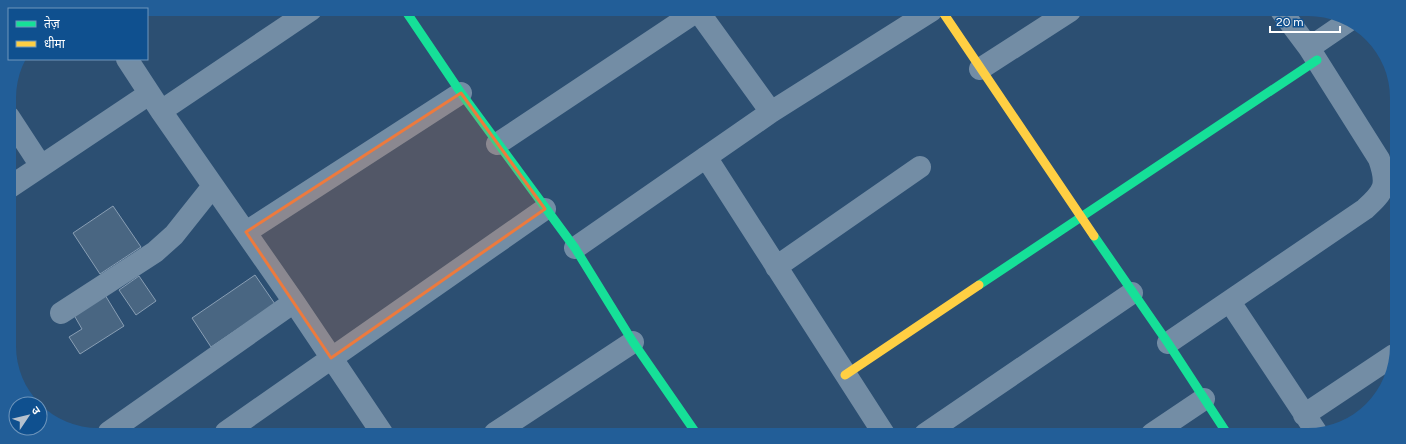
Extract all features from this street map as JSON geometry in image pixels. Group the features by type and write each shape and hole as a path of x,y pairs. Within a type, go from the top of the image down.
{"street":[{"path":"16,183 41,166 155,103 300,16"},
{"path":"409,16 497,144 575,248 633,342 693,428"},
{"path":"702,16 770,112"},
{"path":"575,248 770,112 923,16"},
{"path":"945,16 1132,293 1168,343 1223,428"},
{"path":"980,69 1064,16"},
{"path":"1168,343 1230,302 1365,208 1380,195 1390,173 1379,159 1313,54 1285,16"},
{"path":"497,144 671,17"},
{"path":"845,376 1081,216 1313,54 1344,25"},
{"path":"128,60 155,103 246,232 379,428"},
{"path":"246,232 461,93"},
{"path":"16,128 41,166"},
{"path":"706,157 845,376 880,428"},
{"path":"776,267 920,167"},
{"path":"61,313 155,252 174,235 213,186"},
{"path":"232,428 545,209"},
{"path":"934,428 1132,293"},
{"path":"115,428 294,302"},
{"path":"1230,302 1313,428"},
{"path":"503,428 633,342"},
{"path":"1304,415 1389,359"},
{"path":"1161,428 1204,399"}],"highlighted area":[{"path":"461,93 545,209 331,358 246,232"}],"building":[{"path":"113,206 141,247 100,274 73,233"},
{"path":"255,275 275,304 211,347 192,318"},
{"path":"139,276 156,301 136,315 119,290"},
{"path":"102,290 124,326 80,354 69,337 82,329 71,310"}],"traffic: fast":[{"path":"409,16 461,93 575,248 633,342 693,428"},
{"path":"979,285 1317,60"},
{"path":"1094,236 1168,343 1223,428"}],"traffic: slow":[{"path":"945,16 1094,236"},
{"path":"845,375 979,285"}]}
